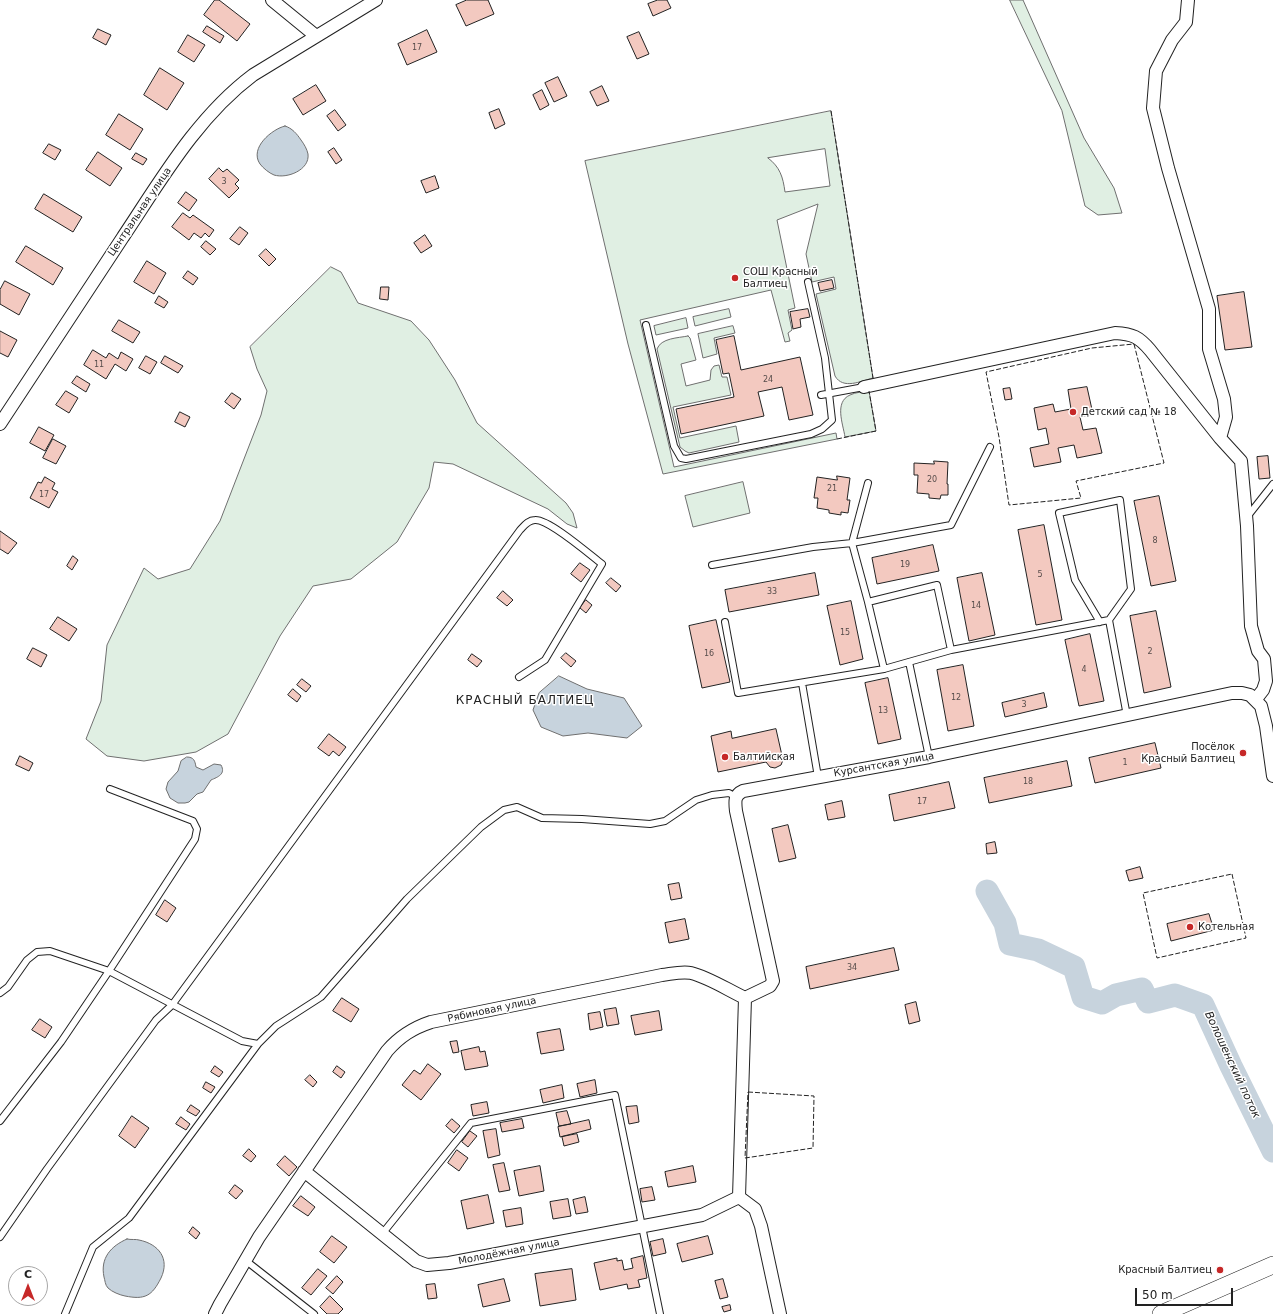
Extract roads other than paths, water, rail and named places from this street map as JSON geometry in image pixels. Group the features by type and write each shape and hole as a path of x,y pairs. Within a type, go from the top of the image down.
{"main road":[{"path":"1161,1314 1273,1265"}],"street":[{"path":"272,0 316,36"},
{"name":"Центральная улица","path":"0,424 169,169 206,118 234,89 316,36 376,0"},
{"path":"1188,0 1186,22 1172,40 1156,71 1153,108 1168,168 1209,309 1209,349 1224,399 1226,417 1220,438"},
{"path":"864,387 1115,334 1128,334 1140,339 1241,462 1246,518 1251,626 1258,651 1264,659 1266,681 1263,690 1253,697 1261,706 1266,726 1273,776"},
{"name":"Курсантская улица","path":"736,797 738,793 743,791 929,757 1232,693 1242,693 1253,697"},
{"path":"736,797 736,811 773,981 770,986 745,998 739,1198 755,1208 761,1226 780,1314"},
{"name":"Рябиновая улица","path":"215,1314 259,1238 387,1051 392,1045 413,1029 431,1022 677,973 689,972 700,976 745,998"},
{"name":"Молодёжная улица","path":"304,1171 416,1261 427,1265 449,1263 702,1215 739,1198"}],"lane":[{"path":"646,325 674,446 681,458 686,459 811,434 822,429 832,420 825,358 808,282"},
{"path":"821,395 864,387"},
{"path":"712,565 813,547 852,543 951,525 990,447"},
{"path":"868,483 852,543 884,669"},
{"path":"1246,518 1273,484"},
{"path":"725,622 738,693 884,669 951,650 1100,622 1109,620 1131,589 1120,500 1059,513 1075,580 1100,622"},
{"path":"0,1237 47,1169 156,1020 172,1005 520,530 527,522 535,520 549,524 602,564 545,660 519,677"},
{"path":"868,602 937,584 951,650"},
{"path":"1109,620 1127,716"},
{"path":"909,662 929,757"},
{"path":"802,683 818,777"},
{"path":"0,1122 61,1042 110,971 195,839 197,829 193,821 110,789"},
{"path":"66,1314 93,1247 130,1218 258,1044 276,1026 321,997 407,899 481,827 504,810 517,807 542,818 582,819 650,824 664,821 696,800 712,795 729,793 736,797"},
{"path":"0,993 8,987 27,960 37,952 50,951 110,971 242,1041 258,1044"},
{"path":"382,1234 471,1123 615,1095 660,1314"},
{"path":"245,1260 314,1314"}],"waterway":[{"name":"Волошенский поток","path":"987,891 1005,923 1010,944 1038,950 1074,967 1083,997 1102,1003 1116,995 1142,989 1148,1002 1175,995 1203,1005 1273,1151"}],"place":[{"name":"СОШ Красный Балтиец","path":"735,278"},
{"name":"Детский сад № 18","path":"1073,412"},
{"name":"Посёлок Красный Балтиец","path":"1243,753"},
{"name":"Балтийская","path":"725,757"},
{"name":"Котельная","path":"1190,927"},
{"name":"Красный Балтиец","path":"1220,1270"}],"district":[{"name":"КРАСНЫЙ БАЛТИЕЦ","path":"525,701"}]}
